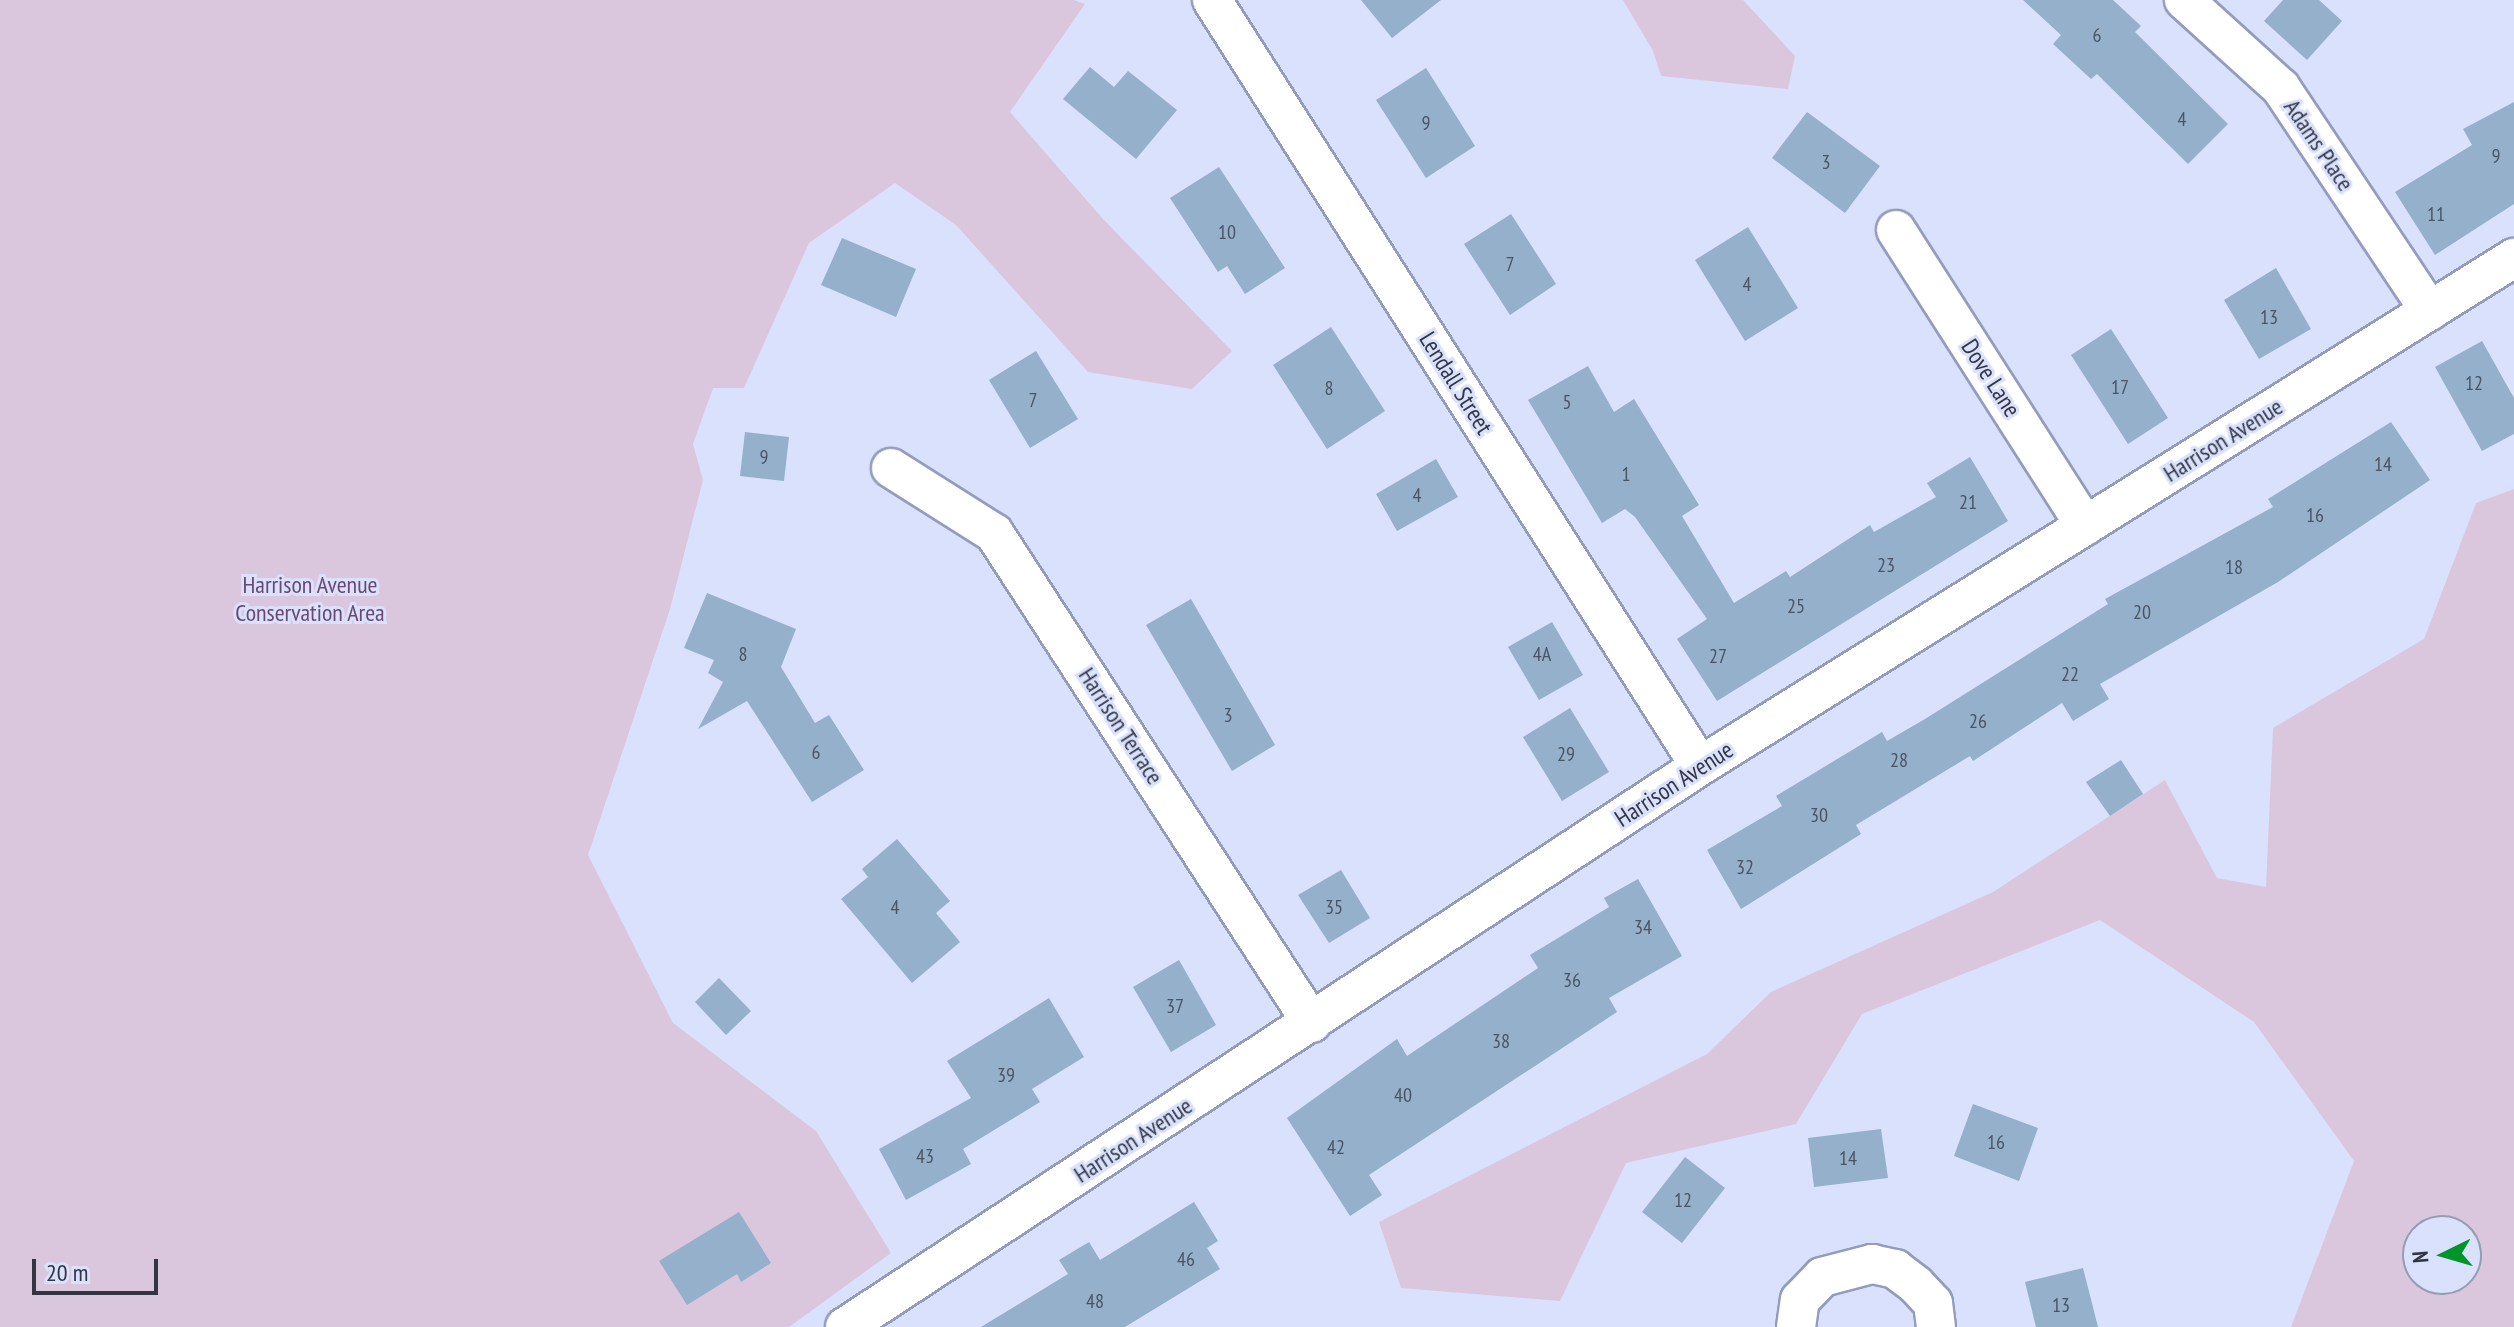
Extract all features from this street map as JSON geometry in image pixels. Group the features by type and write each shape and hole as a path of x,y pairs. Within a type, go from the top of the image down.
{"street":[{"name":"Lendall Street","path":"1212,0 1700,766"},
{"name":"Adams Place","path":"2184,0 2281,88 2430,311"},
{"name":"Dove Lane","path":"1896,230 2085,526"},
{"name":"Harrison Avenue","path":"845,1327 1700,766 2514,258"},
{"name":"Harrison Terrace","path":"891,468 994,533 1312,1023"},
{"path":"1796,1327 1800,1300 1822,1277 1872,1264 1895,1269 1916,1285 1933,1303 1936,1327"}],"green space":[{"name":"Harrison Avenue Conservation Area","path":"0,0 1074,0 1085,4 1010,112 1103,219 1232,351 1192,389 1088,372 956,225 895,183 809,243 744,388 713,388 693,444 703,480 670,609 588,855 673,1023 816,1131 891,1253 789,1327 0,1327"},
{"path":"1623,0 1743,0 1795,56 1788,89 1661,76 1653,51"},
{"path":"2514,489 2514,1327 2291,1327 2354,1161 2254,1022 2100,920 1862,1014 1796,1124 1626,1163 1560,1301 1401,1288 1379,1222 1707,1054 1771,992 1993,892 2165,780 2217,878 2266,887 2273,728 2424,639 2476,503"}],"building":[{"path":"1361,0 1441,0 1392,38"},
{"path":"2023,0 2113,0 2141,26 2135,32 2228,124 2188,164 2097,74 2091,79 2053,44 2061,35"},
{"path":"2283,0 2319,0 2342,21 2307,60 2264,21"},
{"path":"1090,67 1114,87 1128,71 1177,110 1136,159 1063,99"},
{"path":"1426,68 1475,146 1426,178 1376,100"},
{"path":"2514,102 2514,204 2435,255 2395,192 2472,145 2463,129"},
{"path":"1807,112 1880,166 1845,213 1772,158"},
{"path":"1219,167 1285,268 1245,294 1227,266 1218,272 1170,198"},
{"path":"1511,214 1556,284 1510,315 1464,244"},
{"path":"1748,227 1798,308 1745,341 1695,260"},
{"path":"842,238 916,269 896,317 821,285"},
{"path":"2276,268 2311,329 2259,359 2224,300"},
{"path":"1331,327 1385,411 1327,449 1273,365"},
{"path":"2111,329 2168,418 2128,444 2071,355"},
{"path":"2482,341 2514,398 2514,434 2482,451 2435,367"},
{"path":"1036,351 1078,419 1030,448 989,380"},
{"path":"1588,366 1614,412 1634,399 1699,505 1682,516 1734,603 1786,571 1790,577 1870,525 1874,532 1936,497 1927,483 1970,457 2008,521 1717,701 1677,639 1707,619 1635,517 1625,509 1602,523 1528,400"},
{"path":"2391,422 2430,480 2278,582 2100,684 2109,699 2073,721 2062,703 1973,761 1970,756 1856,825 1861,834 1741,909 1707,850 1782,806 1776,796 1882,732 1887,741 1925,719 2108,604 2105,599 2273,507 2268,499"},
{"path":"745,432 789,437 784,481 740,476"},
{"path":"1436,459 1458,497 1397,531 1376,494"},
{"path":"707,593 796,629 781,667 815,723 829,715 864,770 812,802 747,701 698,729 723,682 708,673 714,660 684,648"},
{"path":"1191,599 1275,745 1232,771 1146,625"},
{"path":"1552,622 1583,675 1539,700 1508,647"},
{"path":"1570,708 1609,772 1562,801 1523,737"},
{"path":"2121,760 2143,794 2110,816 2086,782"},
{"path":"897,839 950,901 936,913 960,942 912,983 841,899 868,877 862,869"},
{"path":"1341,870 1370,918 1329,943 1298,895"},
{"path":"1638,879 1682,956 1609,998 1617,1012 1369,1175 1382,1195 1350,1216 1287,1118 1397,1039 1407,1056 1538,968 1530,955 1609,907 1604,898"},
{"path":"1179,960 1216,1025 1171,1052 1133,987"},
{"path":"719,978 751,1011 726,1035 695,1002"},
{"path":"1049,998 1084,1057 1032,1089 1040,1102 963,1149 971,1164 906,1200 879,1149 971,1098 947,1061"},
{"path":"1973,1104 2038,1128 2019,1181 1954,1156"},
{"path":"1881,1129 1888,1178 1814,1187 1808,1138"},
{"path":"1685,1157 1725,1188 1682,1243 1642,1212"},
{"path":"1194,1202 1218,1241 1207,1248 1220,1269 1125,1327 981,1327 1068,1274 1059,1260 1089,1242 1100,1260"},
{"path":"739,1212 771,1263 741,1282 737,1274 687,1305 659,1261"},
{"path":"2083,1268 2098,1327 2036,1327 2025,1282"}]}
